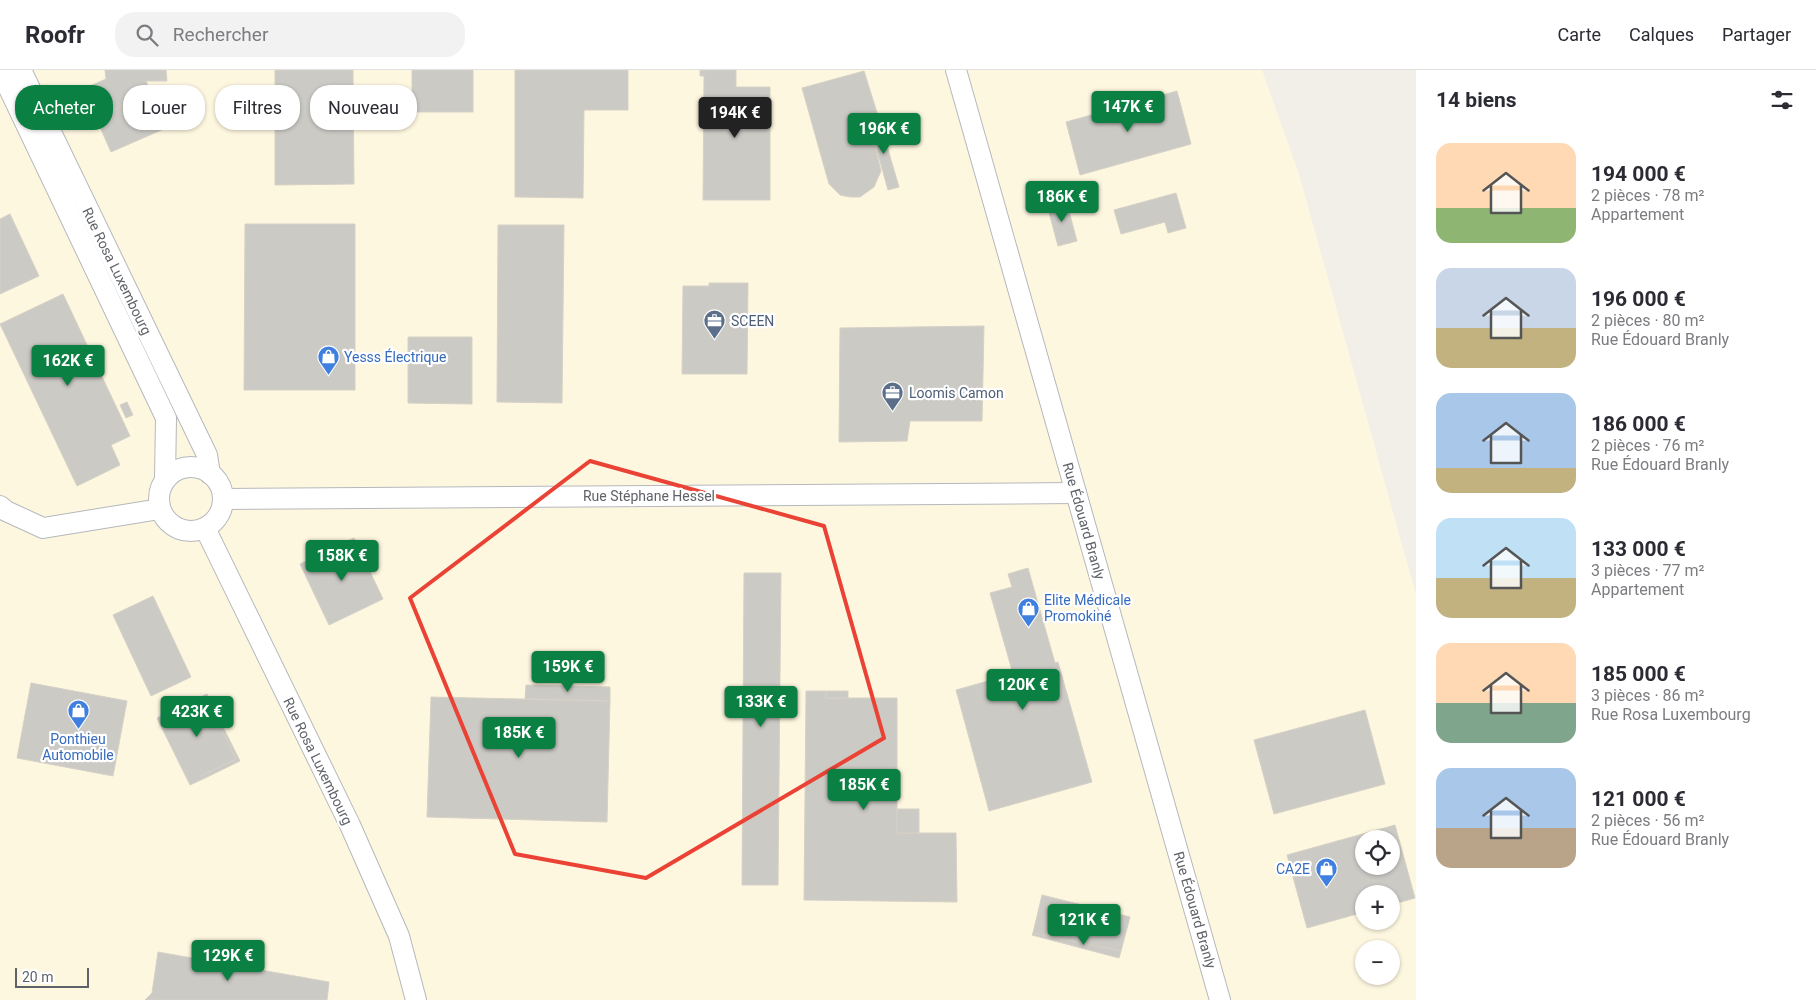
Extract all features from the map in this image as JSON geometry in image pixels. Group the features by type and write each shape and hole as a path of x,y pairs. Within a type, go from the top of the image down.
{"street":[{"name":"Rue Rosa Luxembourg","path":"2,70 2,74 166,418 165,479"},
{"name":"Rue Rosa Luxembourg","path":"21,70 207,456 210,474"},
{"name":"Rue Édouard Branly","path":"956,70 1220,1000"},
{"path":"193,467 202,469 210,474 221,489 223,499 218,516 212,523 205,528 194,531 179,528 166,519 160,509 158,499 160,488 165,479 173,472 183,468 193,467"},
{"name":"Rue Stéphane Hessel","path":"223,499 1076,493"},
{"path":"0,506 6,511 43,528 160,509"},
{"name":"Rue Rosa Luxembourg","path":"205,528 350,825 396,927 416,1000"}],"highlighted area":[{"path":"590,461 824,526 884,738 646,878 515,854 410,598"}],"shaded area":[{"path":"0,70 1262,70 1299,174 1416,595 1416,1000 0,1000"}],"building":[{"path":"105,70 166,70 167,81 146,81 148,85 123,85 123,106 113,110 113,85 92,85 106,79"},
{"path":"275,70 353,70 353,85 310,85 310,130 354,130 354,184 275,185 275,130 300,130 300,85 275,85"},
{"path":"412,70 473,70 473,112 417,112 417,85 412,85"},
{"path":"515,70 628,70 628,110 584,110 583,198 515,197"},
{"path":"700,70 736,70 736,87 770,87 770,200 703,200 704,76 700,76"},
{"path":"864,71 879,119 869,122 881,171 874,187 860,197 850,197 840,195 829,184 802,88"},
{"path":"1177,91 1191,144 1080,175 1066,122"},
{"path":"123,106 123,130 161,130 111,152 101,130 113,130 113,110"},
{"path":"879,119 899,187 888,190 869,122"},
{"path":"1176,193 1186,228 1168,233 1165,222 1121,234 1114,210"},
{"path":"1066,200 1077,241 1058,246 1047,205"},
{"path":"10,214 39,276 0,294 0,219"},
{"path":"245,224 355,224 355,390 244,390"},
{"path":"498,225 564,225 562,403 497,402"},
{"path":"709,283 748,283 747,374 682,374 683,286 709,286"},
{"path":"63,294 130,436 111,445 120,465 77,486 0,324"},
{"path":"984,326 982,421 910,421 907,441 839,442 840,328"},
{"path":"408,337 472,337 472,404 408,403"},
{"path":"127,402 133,415 126,418 120,405"},
{"path":"354,538 383,599 329,625 300,564"},
{"path":"1028,568 1055,663 1058,662 1092,782 989,811 956,690 1013,674 990,593 1012,587 1008,574"},
{"path":"744,573 781,573 778,885 742,885"},
{"path":"153,596 191,677 151,696 113,615"},
{"path":"31,683 127,701 113,776 17,758"},
{"path":"526,685 610,687 610,701 525,699"},
{"path":"806,691 826,691 826,698 897,698 897,833 956,833 957,902 804,900"},
{"path":"826,691 848,691 848,698 826,698"},
{"path":"207,694 236,759 201,776 203,779 190,785 157,718"},
{"path":"431,697 610,701 607,822 427,817"},
{"path":"1365,710 1385,784 1274,814 1254,740"},
{"path":"221,723 240,761 203,779 201,776 236,759 219,724"},
{"path":"897,809 919,809 919,833 897,833"},
{"path":"1395,825 1396,830 1377,830"},
{"path":"1355,836 1355,875 1400,875 1400,843 1415,898 1400,902 1400,885 1355,885 1355,915 1307,928 1287,855"},
{"path":"1042,895 1130,917 1121,951 1033,933"},
{"path":"1033,933 1121,951 1119,958 1032,935"},
{"path":"158,952 329,982 327,1000 145,1000 152,993"}],"place":[{"name":"SCEEN","path":"715,340"},
{"name":"Yesss Électrique","path":"328,376"},
{"name":"Loomis Camon","path":"893,412"},
{"name":"Elite Médicale Promokiné","path":"1028,627"},
{"name":"Ponthieu Automobile","path":"78,730"},
{"name":"CA2E","path":"1326,888"}]}
